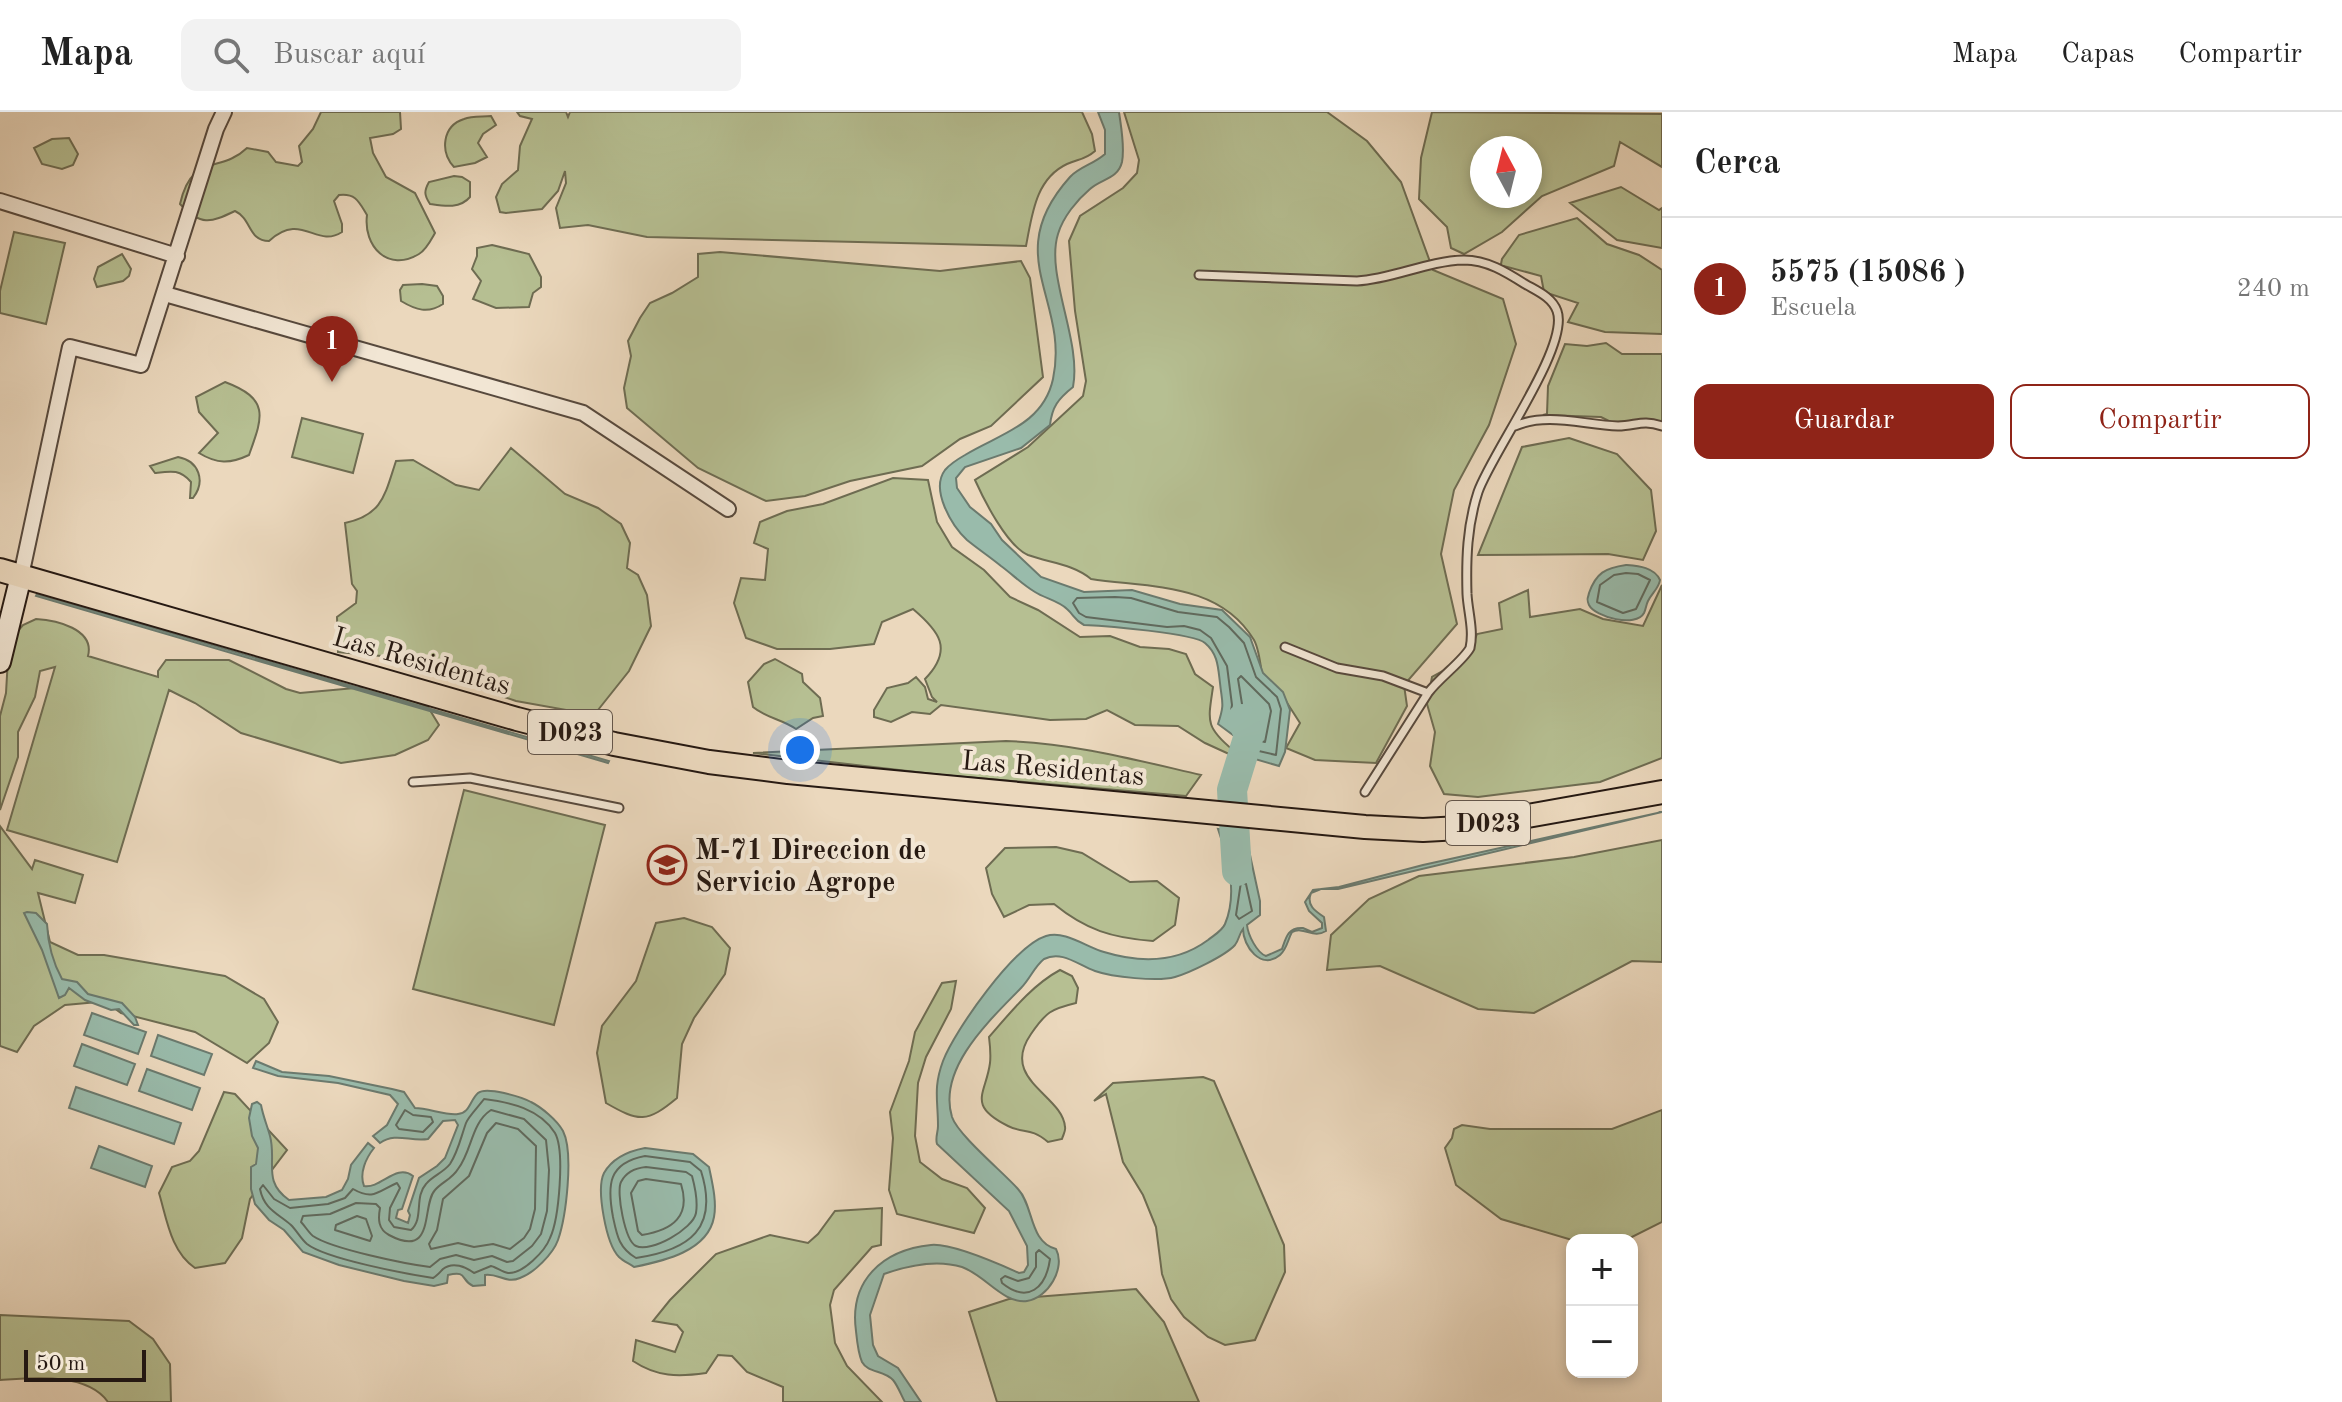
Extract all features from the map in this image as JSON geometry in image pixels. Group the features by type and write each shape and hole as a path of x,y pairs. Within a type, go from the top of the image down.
{"main road":[{"path":"0,662 10,573"},
{"name":"Las Residentas","path":"10,573 517,719 614,744 709,762 788,772 1408,829 1460,828 1662,792"}],"street":[{"path":"10,573 70,347 141,365 224,112"},
{"path":"0,201 177,256"},
{"path":"165,294 583,413 728,509"}],"lane":[{"path":"1199,275 1357,281 1375,280 1449,261 1486,263 1550,299 1558,316 1558,329 1544,363 1513,427 1484,476 1471,516 1467,541 1470,648 1466,656 1439,678 1428,693 1365,792"},
{"path":"1513,427 1535,420 1622,426 1646,421 1662,426"},
{"path":"1285,647 1337,668 1383,676 1428,693"},
{"path":"413,782 470,778 619,808"}],"shaded area":[{"path":"321,112 400,112 401,129 393,134 370,138 373,153 386,177 415,193 435,233 422,252 408,259 397,260 380,253 369,237 367,215 356,199 349,195 339,195 334,201 342,232 324,236 291,229 269,241 253,234 245,219 235,211 206,220 194,216 180,204 185,188 199,170 237,156 247,148 268,152 276,162 298,166 302,162 299,146 313,129"},
{"path":"517,112 566,112 568,117 570,112 1082,112 1092,134 1095,151 1067,164 1048,179 1037,199 1026,246 647,237 588,225 560,228 556,208 566,183 565,171 558,191 542,209 500,212 496,197 502,184 518,170 520,146 532,119"},
{"path":"1124,112 1327,112 1367,141 1401,182 1433,270 1503,299 1516,344 1489,425 1454,490 1441,554 1457,624 1404,685 1407,706 1376,763 1315,760 1286,748 1300,723 1280,692 1263,682 1256,644 1239,621 1222,607 1182,591 1091,579 1069,567 1028,555 1004,533 975,480 1028,447 1083,396 1086,381 1075,311 1069,241 1080,216 1123,188 1137,173 1139,160"},
{"path":"1432,112 1662,114 1662,167 1620,142 1614,166 1542,196 1542,136 1470,136 1470,208 1529,208 1502,232 1464,254 1451,248 1447,227 1419,199 1421,158"},
{"path":"491,116 496,125 483,134 478,143 487,157 454,167 445,147 451,127 467,118"},
{"path":"69,138 78,154 73,165 62,169 42,164 34,148 52,139"},
{"path":"454,176 470,182 470,197 457,205 430,204 425,193 429,182"},
{"path":"1621,187 1659,210 1662,208 1662,248 1617,240 1570,203"},
{"path":"1577,218 1607,244 1639,255 1662,270 1662,334 1605,332 1568,322 1578,303 1544,292 1541,276 1504,266 1500,269 1502,259 1519,235"},
{"path":"14,232 65,243 46,324 0,313 0,291"},
{"path":"492,245 529,254 541,277 541,287 533,293 529,307 496,308 473,299 481,281 472,269 477,248"},
{"path":"720,252 940,271 1021,261 1030,278 1043,377 991,426 960,439 922,466 850,481 805,496 766,501 698,468 627,408 624,388 631,356 628,341 640,318 650,303 698,277 698,254"},
{"path":"122,254 131,269 129,276 123,281 97,287 94,279 98,267"},
{"path":"403,285 437,286 443,296 443,304 422,310 401,301"},
{"path":"1606,343 1622,354 1662,354 1662,428 1636,420 1615,424 1601,417 1543,415 1547,414 1548,386 1565,344 1587,346"},
{"path":"225,382 250,395 259,410 259,419 249,455 224,462 199,453 218,433 199,412 196,397"},
{"path":"302,418 363,434 353,473 292,457"},
{"path":"1569,438 1617,454 1651,490 1656,531 1643,560 1608,554 1478,555 1522,447"},
{"path":"511,448 565,494 598,508 621,524 630,543 627,568 638,575 647,595 651,626 629,671 594,715 516,701 460,682 414,659 338,652 337,617 356,603 357,591 352,584 345,523 375,509 385,493 396,461 413,460 456,485 479,490"},
{"path":"178,457 191,463 198,473 199,485 193,498 190,498 191,482 183,475 155,473 150,466"},
{"path":"893,478 928,480 937,522 952,547 984,570 1010,597 1038,610 1080,637 1110,636 1140,647 1186,654 1195,674 1213,687 1211,723 1217,735 1233,750 1229,754 1178,726 1135,725 1107,710 1086,719 1050,720 941,705 930,714 912,712 891,722 874,717 874,710 887,688 908,683 916,677 925,687 928,699 937,702 925,679 939,658 940,641 930,625 913,609 882,622 874,644 830,649 777,649 746,638 734,603 741,578 765,580 768,549 754,543 760,522 787,511 823,504"},
{"path":"1662,585 1662,758 1600,782 1478,797 1444,794 1430,766 1435,732 1427,704 1432,677 1468,657 1477,634 1502,629 1499,603 1528,590 1530,617 1580,609 1603,619 1643,626"},
{"path":"36,619 54,621 80,633 89,647 88,656 158,677 158,671 166,660 229,660 300,693 377,686 428,707 439,725 428,740 395,755 341,763 241,733 169,690 117,862 7,830 55,667 40,671 35,697 18,732 18,757 0,810 0,716 6,693 9,641 23,625"},
{"path":"775,659 802,674 803,682 820,698 823,716 813,718 796,729 753,707 748,682 764,664"},
{"path":"1006,741 1080,749 1201,775 1186,796 942,775 753,753"},
{"path":"464,790 605,825 554,1025 413,989"},
{"path":"0,826 32,869 35,860 83,875 75,903 38,893 50,942 78,955 104,955 225,976 264,999 278,1022 269,1043 247,1063 195,1032 121,1013 110,1005 98,1002 65,1005 34,1026 17,1052 0,1046"},
{"path":"1662,840 1662,962 1632,961 1534,1013 1478,1009 1380,966 1327,970 1331,935 1369,899 1419,876 1574,857"},
{"path":"1056,847 1082,853 1130,882 1157,881 1179,898 1175,925 1153,941 1100,931 1054,904 1029,905 1004,917 992,894 986,868 1005,848"},
{"path":"684,918 712,927 730,948 725,974 694,1018 682,1044 677,1098 650,1116 627,1114 606,1103 597,1053 602,1026 636,981 656,923"},
{"path":"1060,970 1072,976 1078,988 1076,1003 1045,1016 1023,1050 1027,1075 1054,1105 1065,1127 1062,1139 1048,1142 1036,1134 995,1119 987,1112 982,1098 990,1063 989,1037 1031,991"},
{"path":"956,981 951,1009 926,1057 918,1083 915,1136 920,1162 942,1179 967,1188 985,1208 974,1233 897,1214 889,1190 893,1138 890,1112 909,1061 915,1032 942,983"},
{"path":"1203,1077 1214,1081 1284,1245 1285,1272 1255,1340 1225,1345 1208,1337 1184,1317 1171,1299 1162,1274 1156,1227 1143,1195 1123,1162 1106,1094 1094,1101 1113,1083"},
{"path":"224,1092 235,1094 287,1150 250,1199 242,1238 225,1263 195,1268 175,1244 159,1193 172,1167 190,1161 199,1151"},
{"path":"1662,1110 1662,1222 1638,1234 1566,1234 1566,1238 1501,1219 1456,1185 1445,1148 1454,1129 1462,1125 1490,1129 1612,1129"},
{"path":"882,1208 881,1245 872,1247 834,1290 830,1305 835,1343 847,1366 882,1402 783,1402 783,1387 747,1372 732,1356 718,1355 706,1373 686,1375 659,1373 633,1361 636,1340 675,1352 683,1332 677,1325 653,1321 716,1254 770,1235 808,1243 835,1211"},
{"path":"1136,1289 1164,1322 1199,1402 997,1402 969,1312 1009,1299"},
{"path":"0,1315 129,1321 153,1339 170,1364 171,1402 108,1402 99,1392 87,1386 58,1379 0,1380"}],"water":[{"path":"1098,112 1119,112 1122,162 1117,172 1090,189 1071,209 1060,228 1055,250 1059,288 1073,349 1073,387 1057,404 1050,425 1021,448 965,467 956,478 957,488 970,507 991,524 1002,540 1041,577 1084,592 1132,590 1180,604 1222,610 1250,637 1263,673 1283,692 1290,710 1285,752 1279,766 1238,754 1241,741 1218,724 1222,703 1218,666 1213,652 1205,643 1167,633 1084,625 1064,606 1031,589 967,540 949,517 941,497 941,478 947,468 1030,418 1048,395 1056,351 1041,278 1038,255 1040,231 1050,205 1070,177 1105,154 1105,130"},
{"path":"1626,565 1650,570 1660,580 1644,613 1633,620 1607,617 1593,609 1587,600 1598,576"},
{"path":"37,594 609,761 36,596"},
{"path":"1662,812 1338,889 1322,889 1339,887 1423,865"},
{"path":"1218,829 1245,832 1260,901 1260,915 1247,925 1249,934 1263,954 1266,956 1282,949 1286,937 1294,929 1303,928 1312,932 1322,928 1322,923 1309,911 1305,902 1311,893 1311,904 1324,917 1326,931 1317,934 1301,930 1292,932 1284,950 1273,959 1266,960 1254,954 1246,942 1243,929 1235,945 1223,954 1175,977 1147,979 1112,975 1064,957 1051,957 1041,962 982,1030 959,1063 952,1081 949,1099 952,1117 972,1143 1018,1189 1041,1239 1056,1249 1059,1265 1048,1288 1035,1299 1027,1301 1018,1301 1002,1294 962,1267 942,1263 923,1264 884,1274 870,1315 873,1345 878,1356 898,1368 921,1402 905,1402 893,1380 865,1366 860,1355 855,1313 858,1297 872,1271 898,1254 931,1245 962,1251 1019,1273 1024,1272 1028,1265 1027,1246 1009,1211 936,1142 937,1087 943,1061 987,991 1018,955 1046,936 1061,935 1104,952 1145,959 1171,957 1208,940 1224,926 1231,900 1228,864"},
{"path":"24,913 36,913 47,924 51,952 62,979 77,982 88,994 122,1003 138,1025 134,1025 119,1009 111,1010 85,1000 69,988 59,998 42,950"},
{"path":"92,1013 146,1032 138,1054 84,1035"},
{"path":"158,1035 212,1054 204,1075 151,1056"},
{"path":"82,1044 135,1064 127,1085 74,1066"},
{"path":"256,1061 282,1072 329,1076 404,1092 415,1108 448,1114 465,1111 482,1091 504,1093 535,1104 563,1131 568,1154 566,1201 556,1245 525,1276 510,1280 485,1275 485,1285 473,1286 459,1274 448,1275 447,1283 434,1286 339,1265 303,1252 255,1204 251,1167 256,1164 258,1148 249,1118 252,1104 257,1102 261,1105 272,1145 273,1178 289,1200 326,1197 342,1190 351,1165 368,1143 374,1148 364,1166 364,1186 401,1172 413,1176 396,1218 408,1223 408,1211 419,1178 445,1158 458,1125 455,1120 443,1121 428,1139 392,1138 380,1143 373,1136 387,1125 398,1104 390,1095 338,1083 278,1076 253,1068"},
{"path":"147,1069 200,1088 192,1110 139,1091"},
{"path":"76,1087 181,1123 174,1144 69,1108"},
{"path":"99,1146 152,1166 145,1187 91,1168"},
{"path":"645,1148 693,1154 709,1167 715,1211 710,1229 694,1246 671,1258 634,1267 619,1257 610,1241 601,1191 608,1167 627,1153"}],"waterway":[{"path":"1237,871 1232,790 1249,735 1242,719"}],"place":[{"name":"5575 (15086 )","path":"332,382"},
{"name":"M-71 Direccion de Servicio Agrope","path":"667,865"}]}
